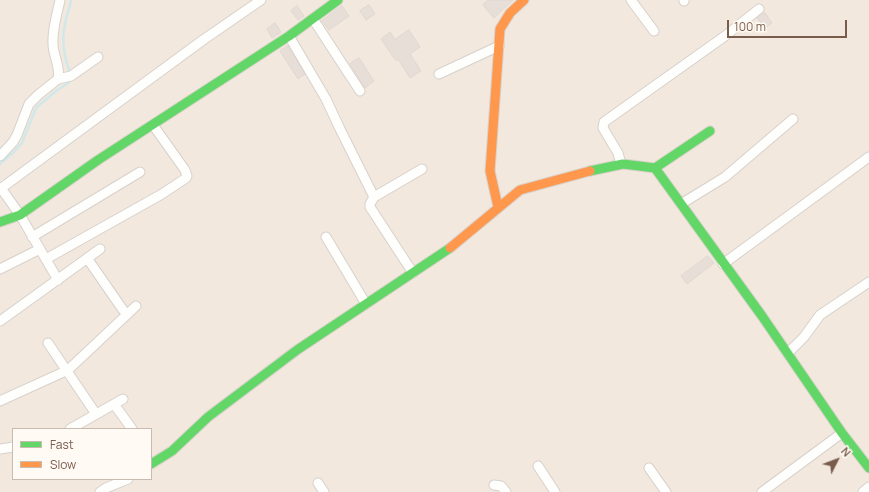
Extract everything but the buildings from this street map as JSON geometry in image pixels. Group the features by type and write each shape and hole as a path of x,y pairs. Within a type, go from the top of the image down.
{"street":[{"path":"58,79 59,74 54,54 53,39 60,0"},
{"path":"58,280 20,214 0,188 203,40 261,0"},
{"path":"0,222 20,214 98,160 288,36 338,0"},
{"path":"498,207 490,171 500,29 505,19 524,0"},
{"path":"630,0 654,31"},
{"path":"621,164 618,153 603,128 604,122 725,36 759,9"},
{"path":"313,19 360,91"},
{"path":"288,36 326,99 374,197"},
{"path":"440,74 499,46"},
{"path":"0,156 13,142 17,135 29,104 58,79 71,76 98,57"},
{"path":"681,204 725,177 792,119"},
{"path":"46,259 162,194 186,178 187,176 185,170 153,125"},
{"path":"655,168 710,131"},
{"path":"724,264 869,157"},
{"path":"152,463 172,451 208,417 246,388 298,350 452,246 520,190 621,164 655,168 788,353 842,433 869,468"},
{"path":"413,272 370,207 370,202 374,197 422,169"},
{"path":"32,237 140,172"},
{"path":"326,237 366,304"},
{"path":"0,321 100,249"},
{"path":"0,269 40,250"},
{"path":"87,258 123,310"},
{"path":"788,353 804,337 820,315 869,282"},
{"path":"0,401 68,370 136,306"},
{"path":"48,343 68,370 96,414"},
{"path":"72,428 123,399"},
{"path":"114,404 131,428"},
{"path":"762,492 842,433"},
{"path":"0,449 12,446"},
{"path":"538,466 554,492"},
{"path":"649,468 666,492"},
{"path":"100,492 126,480"},
{"path":"318,483 324,492"},
{"path":"494,485 501,486 506,492"},
{"path":"863,492 869,487"}],"shaded area":[{"path":"0,0 869,0 869,492 0,492"}],"waterway":[{"path":"70,73 66,61 63,37 71,0"},
{"path":"0,164 22,143 36,108 71,79"}],"traffic: fast":[{"path":"0,222 20,215 98,160 289,36 338,0"},
{"path":"710,131 655,168 762,316 842,433 869,468"},
{"path":"590,171 623,164 655,168"},
{"path":"152,463 172,451 208,417 297,350 450,248"}],"traffic: slow":[{"path":"498,207 490,171 500,29 510,13 524,0"},
{"path":"450,248 520,190 590,171"}]}
